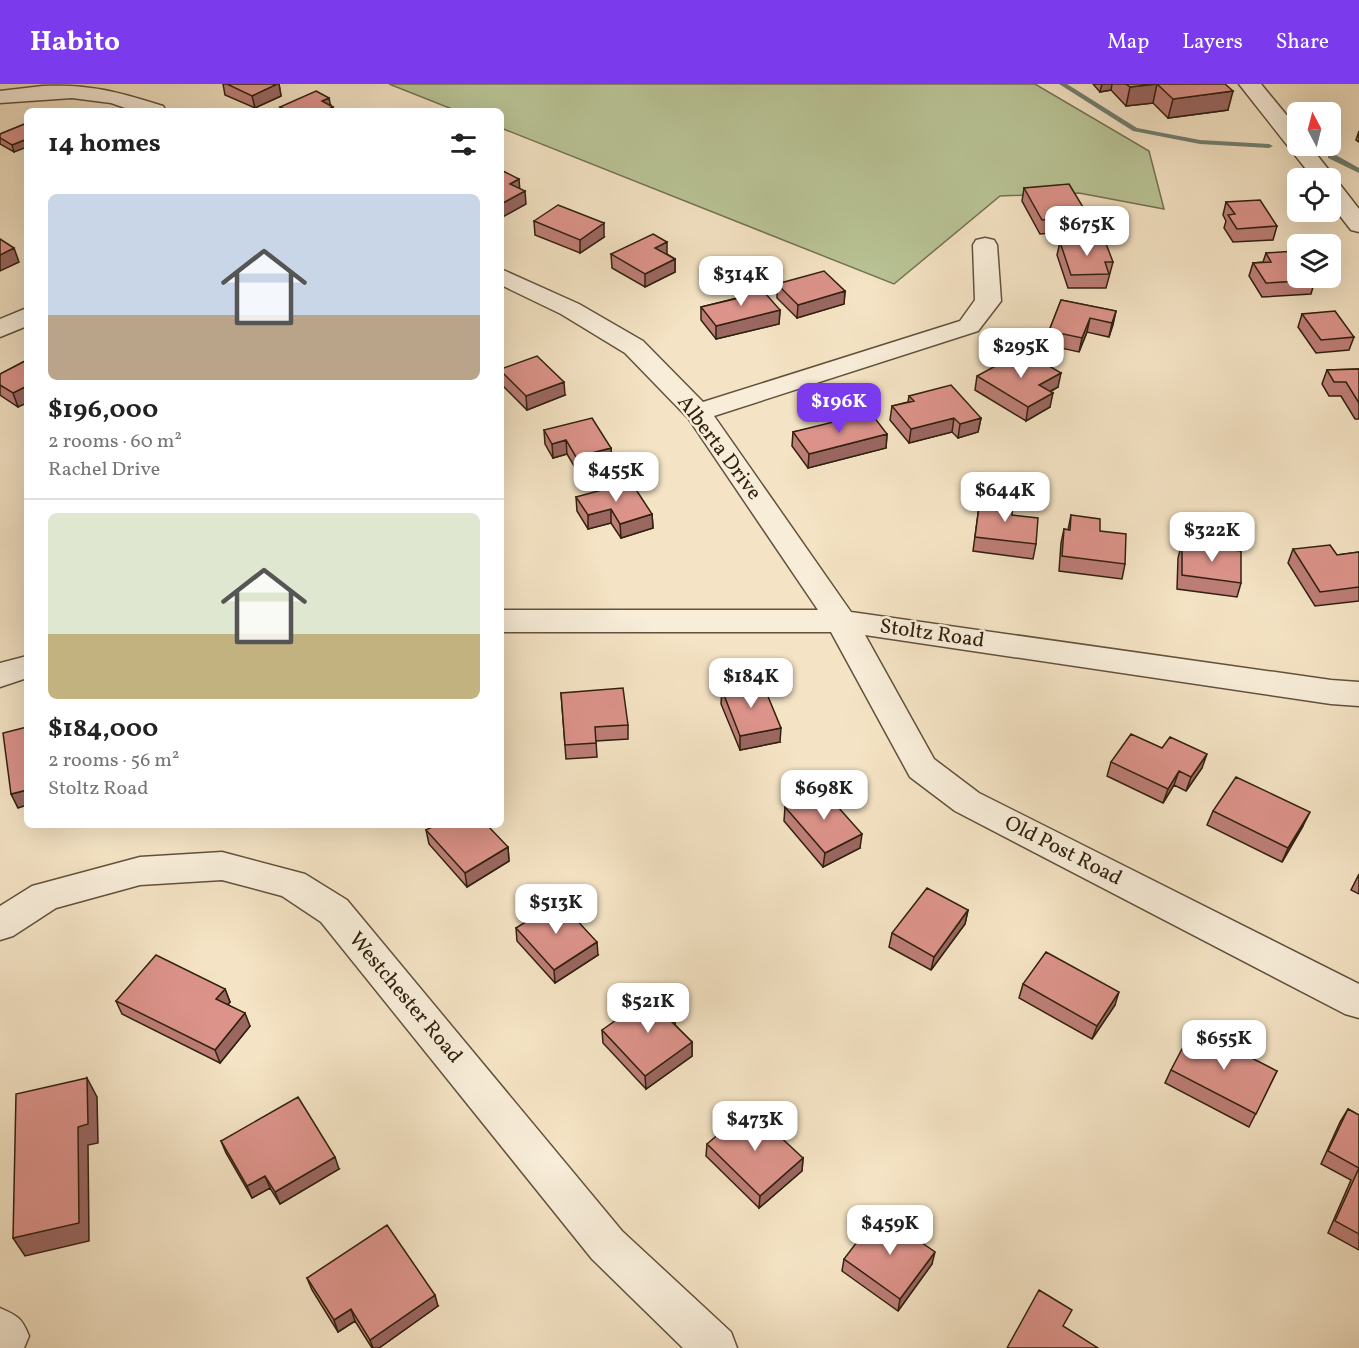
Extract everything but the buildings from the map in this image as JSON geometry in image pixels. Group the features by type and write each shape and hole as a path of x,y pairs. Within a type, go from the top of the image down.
{"street":[{"path":"1250,84 1287,131"},
{"path":"0,97 63,91 115,97 146,108"},
{"path":"1307,156 1316,168"},
{"path":"1341,199 1355,214"},
{"path":"698,412 969,326 988,302 985,245"},
{"name":"Alberta Drive","path":"504,277 570,309 634,347 698,412 841,621"},
{"path":"0,329 24,317"},
{"name":"Stoltz Road","path":"504,621 841,621 1331,692 1359,694"},
{"name":"Old Post Road","path":"841,621 922,768 967,802 1359,1002"},
{"path":"0,675 24,668"},
{"name":"Westchester Road","path":"0,925 45,896 140,870 222,866 292,884 334,912 607,1245 715,1348"}],"green space":[{"path":"389,84 1035,84 1149,151 1164,209 1079,193 1000,196 894,284 504,129 504,108 449,108"}],"waterway":[{"path":"1062,84 1135,130 1200,142 1269,146"},
{"path":"1331,156 1359,171"}]}
